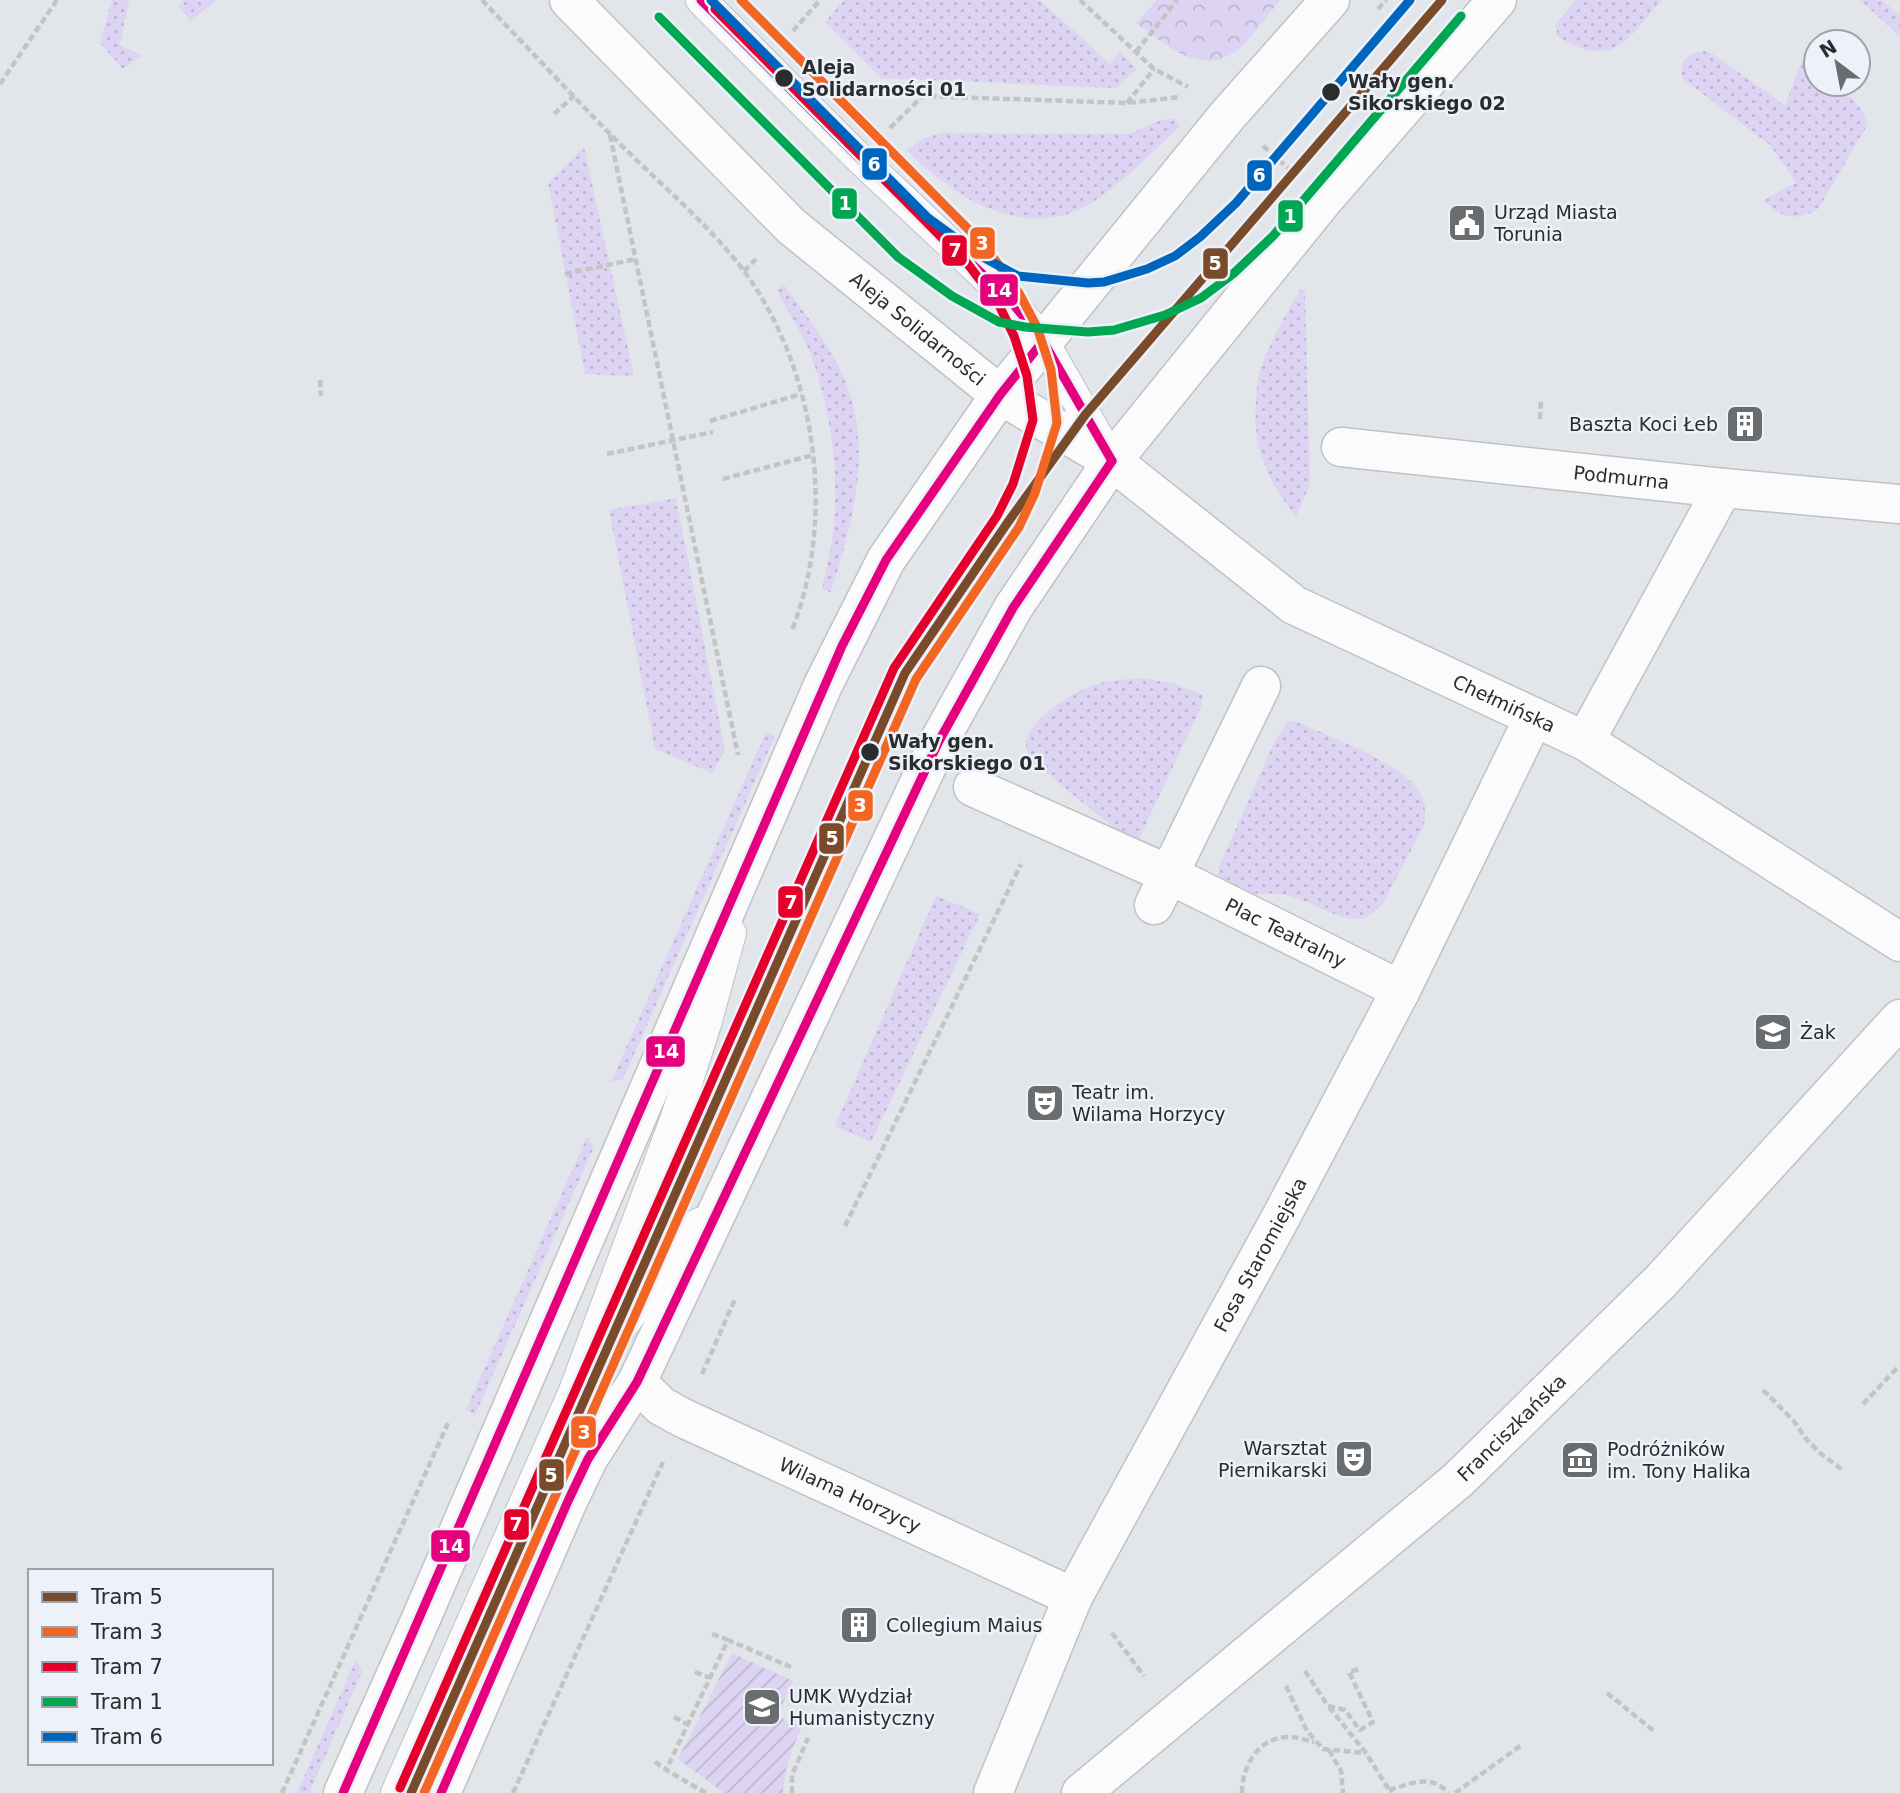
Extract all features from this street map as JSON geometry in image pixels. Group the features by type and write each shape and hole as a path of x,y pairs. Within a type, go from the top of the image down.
{"street":[{"name":"Aleja Solidarności","path":"569,0 791,226 1000,395 1112,461"},
{"path":"343,1793 823,685 886,560 1000,395 1227,116 1330,0"},
{"path":"441,1793 568,1500 588,1459 638,1382 939,741 1013,608 1112,461 1324,199 1497,0"},
{"name":"Podmurna","path":"1341,447 1723,488 1900,503"},
{"name":"Chełmińska","path":"1112,461 1294,605 1585,741 1900,942"},
{"path":"1585,741 1723,488"},
{"path":"1162,890 1261,686"},
{"name":"Fosa Staromiejska","path":"993,1793 1076,1592 1282,1217 1401,990 1534,718"},
{"name":"Plac Teatralny","path":"973,787 1043,819 1162,890 1401,990"},
{"name":"Franciszkańska","path":"1081,1793 1458,1480 1661,1281 1900,1019"},
{"name":"Wilama Horzycy","path":"638,1382 661,1406 682,1418 1076,1592"}],"lane":[{"path":"701,0 859,159 1009,299 1043,341 1112,461"},
{"path":"396,1793 574,1391 676,1121 706,1024 754,847"},
{"path":"574,1391 734,1175"}],"path":[{"path":"0,84 57,0"},
{"path":"482,0 610,135 720,243 744,271 788,351 808,420 816,513 813,552 789,636"},
{"path":"792,32 820,0"},
{"path":"1080,0 1154,69 1190,88"},
{"path":"1136,52 1177,0"},
{"path":"1127,103 1154,69"},
{"path":"555,114 574,96"},
{"path":"889,130 923,96 1127,103 1189,96"},
{"path":"610,135 739,760 744,748"},
{"path":"1255,140 1293,172"},
{"path":"565,274 636,259"},
{"path":"320,380 321,396"},
{"path":"710,421 801,394"},
{"path":"607,454 713,432"},
{"path":"723,480 813,455"},
{"path":"881,664 923,682"},
{"path":"845,1226 1043,819"},
{"path":"1863,1404 1898,1367"},
{"path":"1763,1390 1793,1420 1820,1453 1844,1471"},
{"path":"282,1793 451,1415"},
{"path":"513,1793 664,1459"},
{"path":"1076,1592 1174,1715"},
{"path":"712,1634 791,1667"},
{"path":"666,1770 728,1640"},
{"path":"1328,1706 1345,1710 1360,1730 1373,1722 1349,1672 1360,1669"},
{"path":"695,1672 710,1678"},
{"path":"1310,1679 1366,1753 1390,1792 1421,1781 1438,1784 1448,1793"},
{"path":"1285,1682 1307,1731 1315,1742 1323,1749 1366,1753"},
{"path":"1606,1693 1654,1731"},
{"path":"674,1717 687,1724"},
{"path":"1242,1793 1246,1766 1263,1745 1288,1737 1315,1742"},
{"path":"792,1793 792,1775 808,1738"},
{"path":"1455,1793 1523,1744"},
{"path":"1329,1750 1341,1771 1343,1793"},
{"path":"655,1762 706,1793"}],"green space":[{"path":"112,0 129,0 120,45 142,56 123,69 100,43"},
{"path":"184,0 216,0 191,21 178,6"},
{"path":"844,0 1040,0 1110,64 1120,52 1137,69 1116,88 881,78 825,22"},
{"path":"1157,0 1280,0 1239,49 1220,59 1207,61 1182,54 1136,23"},
{"path":"1576,0 1662,0 1628,39 1606,51 1593,51 1557,36 1556,24"},
{"path":"1860,0 1881,0 1900,15 1900,36"},
{"path":"1704,51 1711,53 1785,105 1802,61 1802,98 1851,98 1859,107 1867,126 1818,209 1795,217 1777,211 1763,201 1796,182 1770,145 1683,79 1683,63 1693,54"},
{"path":"1173,118 1180,126 1107,192 1071,213 1045,218 1020,217 995,211 971,200 926,168 907,150 925,138 943,133 1129,134 1158,121"},
{"path":"584,147 634,376 585,374 548,183"},
{"path":"784,285 836,362 852,401 857,429 859,456 853,511 831,592 822,590 834,521 835,479 831,435 810,352 777,290"},
{"path":"1301,288 1305,292 1310,484 1296,516 1277,490 1264,463 1255,418 1257,382 1267,352"},
{"path":"676,498 725,750 712,773 655,749 609,510"},
{"path":"1144,678 1174,684 1203,695 1201,707 1139,839 1130,841 1033,762 1026,747 1032,728 1050,710 1072,695 1104,682"},
{"path":"1288,721 1295,721 1380,760 1409,780 1423,799 1424,826 1382,905 1366,917 1346,918 1286,895 1242,893 1218,884 1219,867 1274,743"},
{"path":"766,732 775,736 623,1079 611,1082"},
{"path":"936,896 980,914 871,1142 835,1126"},
{"path":"587,1137 594,1147 475,1415 466,1410"},
{"path":"732,1653 793,1681 777,1716 802,1727 789,1759 783,1793 724,1793 678,1759"},
{"path":"356,1659 362,1672 309,1793 297,1793"}],"tram line":[{"name":"6","path":"711,0 928,218 979,255 1018,276 1088,283 1104,282 1147,269 1175,256 1200,237 1236,203 1410,0"},
{"name":"3","path":"424,1793 916,679 1019,527 1035,493 1057,423 1051,370 1037,327 1019,293 985,246 741,0"},
{"name":"5","path":"411,1793 905,673 1085,415 1442,0"},
{"name":"7","path":"400,1788 894,668 997,516 1013,484 1033,420 1027,376 1014,336 999,305 967,263 715,9"},
{"name":"1","path":"659,17 898,257 952,296 999,322 1088,332 1114,330 1165,315 1201,298 1233,274 1273,236 1461,16"}],"transit line":[{"name":"14","path":"701,0 859,158 1009,299 1043,341 1112,461"},
{"name":"14","path":"343,1793 842,646 886,560 1000,395 1043,341"},
{"name":"14","path":"441,1793 568,1501 588,1459 637,1382 939,741 1013,608 1112,461"}],"place":[{"name":"Aleja Solidarności 01","path":"784,78"},
{"name":"Wały gen. Sikorskiego 02","path":"1331,92"},
{"name":"Urząd Miasta Torunia","path":"1467,223"},
{"name":"Baszta Koci Łeb","path":"1745,424"},
{"name":"Wały gen. Sikorskiego 01","path":"870,752"},
{"name":"Żak","path":"1773,1032"},
{"name":"Teatr im. Wilama Horzycy","path":"1045,1103"},
{"name":"Warsztat Piernikarski","path":"1354,1459"},
{"name":"Podróżników im. Tony Halika","path":"1580,1460"},
{"name":"Collegium Maius","path":"859,1625"},
{"name":"UMK Wydział Humanistyczny","path":"762,1707"}]}
